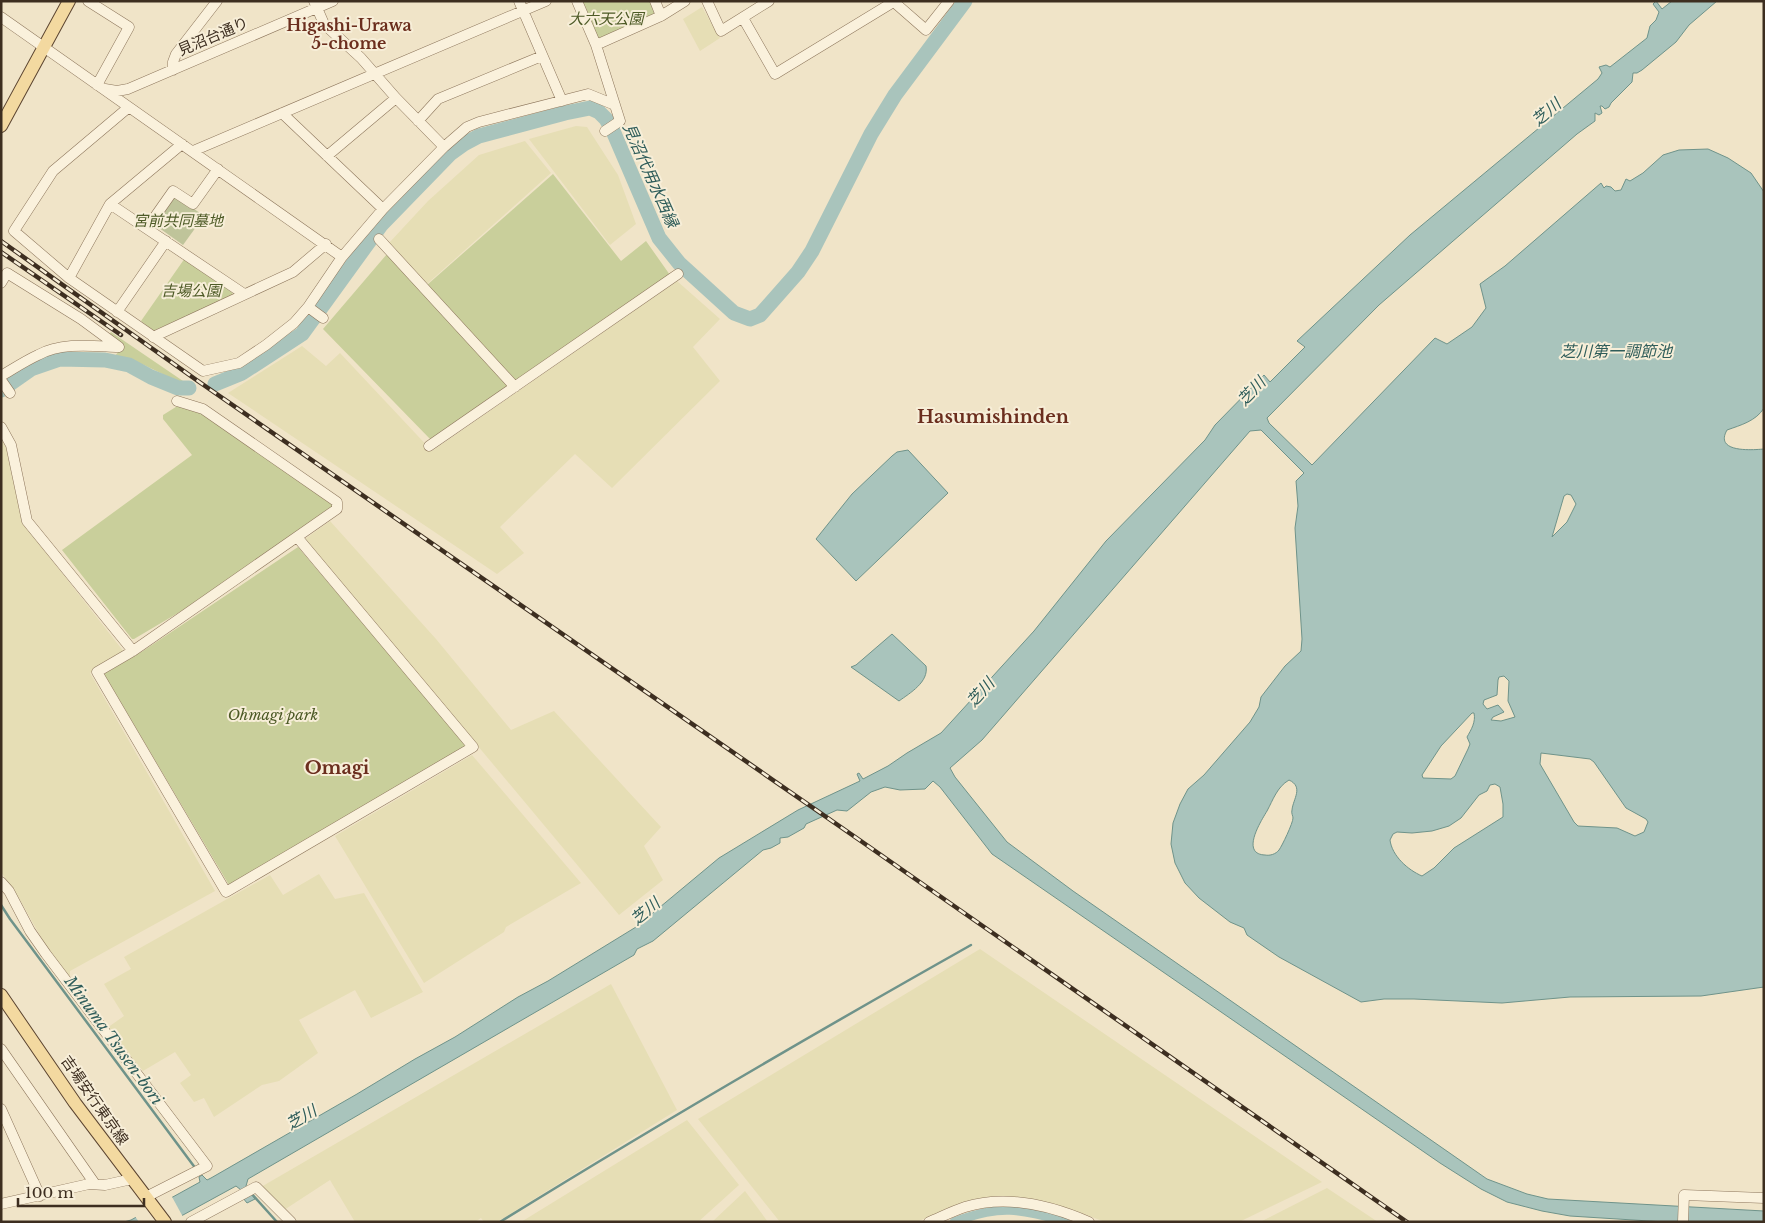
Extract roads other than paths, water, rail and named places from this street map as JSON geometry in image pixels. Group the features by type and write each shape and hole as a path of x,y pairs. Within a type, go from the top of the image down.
{"main road":[{"path":"1,126 69,1"},
{"name":"吉場安行東京線","path":"1,995 75,1103 165,1222"}],"street":[{"path":"88,1 129,27 101,87"},
{"path":"174,70 173,62 176,54 217,1"},
{"name":"見沼台通り","path":"101,87 117,91 128,89 174,70 315,5 333,1"},
{"path":"193,151 374,74 521,6 546,1"},
{"path":"577,1 596,45 620,120 605,131"},
{"path":"655,1 661,16"},
{"path":"596,45 661,16 685,1"},
{"path":"707,1 722,31 769,1"},
{"path":"743,18 775,74 895,2 926,30 949,1"},
{"path":"315,5 324,24 362,58 396,98 444,147"},
{"path":"521,6 562,101"},
{"path":"1,17 342,257"},
{"path":"418,121 438,99 542,56"},
{"path":"130,107 53,171 14,231 69,278 203,371 239,363 287,328 308,307 342,257 383,209 444,147 467,128 479,122 588,94 615,105"},
{"path":"327,156 396,98"},
{"path":"282,113 383,209"},
{"path":"69,278 110,204 182,144"},
{"path":"147,228 173,191 192,204 218,169"},
{"path":"110,204 244,294"},
{"path":"380,239 515,387"},
{"path":"117,312 166,241"},
{"path":"153,337 293,272 326,244"},
{"path":"1,283 7,273 81,319 119,347 62,347 40,354 1,378 10,393"},
{"path":"429,446 678,274"},
{"path":"308,307 323,318"},
{"path":"177,401 203,409 337,502 337,509 133,651 97,672 226,892 472,747 297,537"},
{"path":"1,427 11,445 27,521 133,651"},
{"path":"1,882 9,891 30,931 46,954 207,1166 148,1199"},
{"path":"1,1049 95,1184"},
{"path":"1,1109 40,1196"},
{"path":"1,1204 89,1184 105,1185 132,1179"},
{"path":"191,1222 206,1218 256,1187 291,1222"},
{"path":"1683,1222 1684,1195 1764,1198"},
{"path":"929,1222 966,1207 985,1203 1012,1201 1035,1204 1089,1222"}],"water":[{"name":"芝川第一調節池","path":"1656,1 1662,9 1672,1 1717,1 1689,25 1676,42 1642,70 1633,73 1632,82 1609,107 1605,109 1600,106 1602,113 1599,115 1595,113 1595,121 1577,134 1379,305 1267,418 1269,423 1312,465 1435,338 1447,344 1472,327 1486,308 1480,284 1505,266 1601,183 1604,188 1606,186 1611,187 1615,191 1621,190 1626,179 1630,181 1643,173 1663,155 1679,150 1708,149 1728,158 1751,173 1764,192 1764,408 1752,419 1727,430 1724,437 1726,443 1736,448 1764,449 1764,987 1701,996 1570,997 1502,1003 1414,999 1384,999 1361,1002 1279,957 1247,935 1244,928 1230,922 1199,898 1185,883 1175,863 1171,844 1173,823 1180,804 1188,789 1204,775 1250,722 1259,707 1261,697 1285,666 1301,651 1302,639 1295,528 1298,506 1296,481 1304,473 1261,430 1250,431 982,740 950,768 955,777 1007,842 1073,891 1487,1179 1527,1194 1548,1199 1764,1211 1764,1222 1665,1222 1570,1216 1507,1202 1481,1189 1440,1163 992,854 940,787 933,781 925,789 900,790 885,787 871,792 847,811 837,810 806,824 804,828 788,837 780,838 780,843 763,850 653,941 637,949 634,955 248,1179 246,1186 255,1199 247,1203 243,1198 241,1190 236,1186 183,1215 164,1222 124,1222 200,1182 199,1177 202,1175 207,1180 211,1178 455,1037 636,927 719,858 798,810 860,781 857,774 859,773 863,779 888,766 941,733 1034,631 1106,541 1205,440 1215,425 1264,375 1270,382 1305,347 1297,341 1410,235 1598,79 1602,73 1599,67 1606,65 1610,67 1647,38 1650,26 1656,20 1659,12 1653,4","holes":["1567,494 1571,495 1576,504 1567,522 1552,537 1564,496","1504,676 1509,681 1508,701 1515,717 1501,721 1491,720 1493,717 1504,712 1498,705 1487,709 1483,704 1484,700 1497,695 1499,677","1474,713 1474,723 1467,737 1470,744 1455,776 1451,779 1423,778 1422,775 1441,746","1541,753 1590,759 1626,808 1646,819 1648,822 1644,832 1635,836 1617,828 1578,826 1540,764","1289,780 1296,786 1297,790 1291,825 1275,854 1265,855 1258,853 1254,849 1254,836 1281,786","1495,784 1500,787 1503,817 1454,848 1434,868 1422,876 1411,870 1397,857 1391,846 1390,840 1393,834 1397,832 1432,831 1449,826 1461,818 1479,795 1487,791 1490,785"]},
{"path":"908,450 948,493 856,581 816,539 852,494 897,452"},
{"path":"892,634 926,666 925,677 922,682 899,701 851,667 856,665"}],"waterway":[{"name":"見沼代用水西縁","path":"215,384 242,373 302,334 381,225 450,154 479,136 590,108 599,112 613,131 659,238 679,263 734,313 750,319 760,315 798,272 812,251 871,134 895,95 965,1"},
{"name":"見沼代用水西縁","path":"1,390 31,369 60,359 105,360 129,365 151,377 178,388 189,388"},
{"name":"Minuma Tsusen-bori","path":"1,905 196,1169"},
{"path":"500,1222 734,1081 971,945"},
{"name":"Minuma Tsusen-bori","path":"251,1193 277,1222"},
{"path":"954,1222 970,1216 1010,1210 1066,1222"}],"railway":[{"path":"1,241 195,379 1407,1222"},
{"path":"1,252 121,335"}],"district":[{"name":"Higashi-Urawa 5-chome","path":"349,34"},
{"name":"Hasumishinden","path":"993,417"},
{"name":"Omagi","path":"337,768"}],"park label":[{"name":"大六天公園","path":"606,18"},
{"name":"宮前共同墓地","path":"178,220"},
{"name":"吉場公園","path":"191,290"},
{"name":"Ohmagi park","path":"273,714"}],"water label":[{"name":"芝川","path":"1546,112"},
{"name":"芝川","path":"1251,391"},
{"name":"芝川","path":"980,692"},
{"name":"芝川","path":"645,911"},
{"name":"芝川","path":"301,1117"}]}
